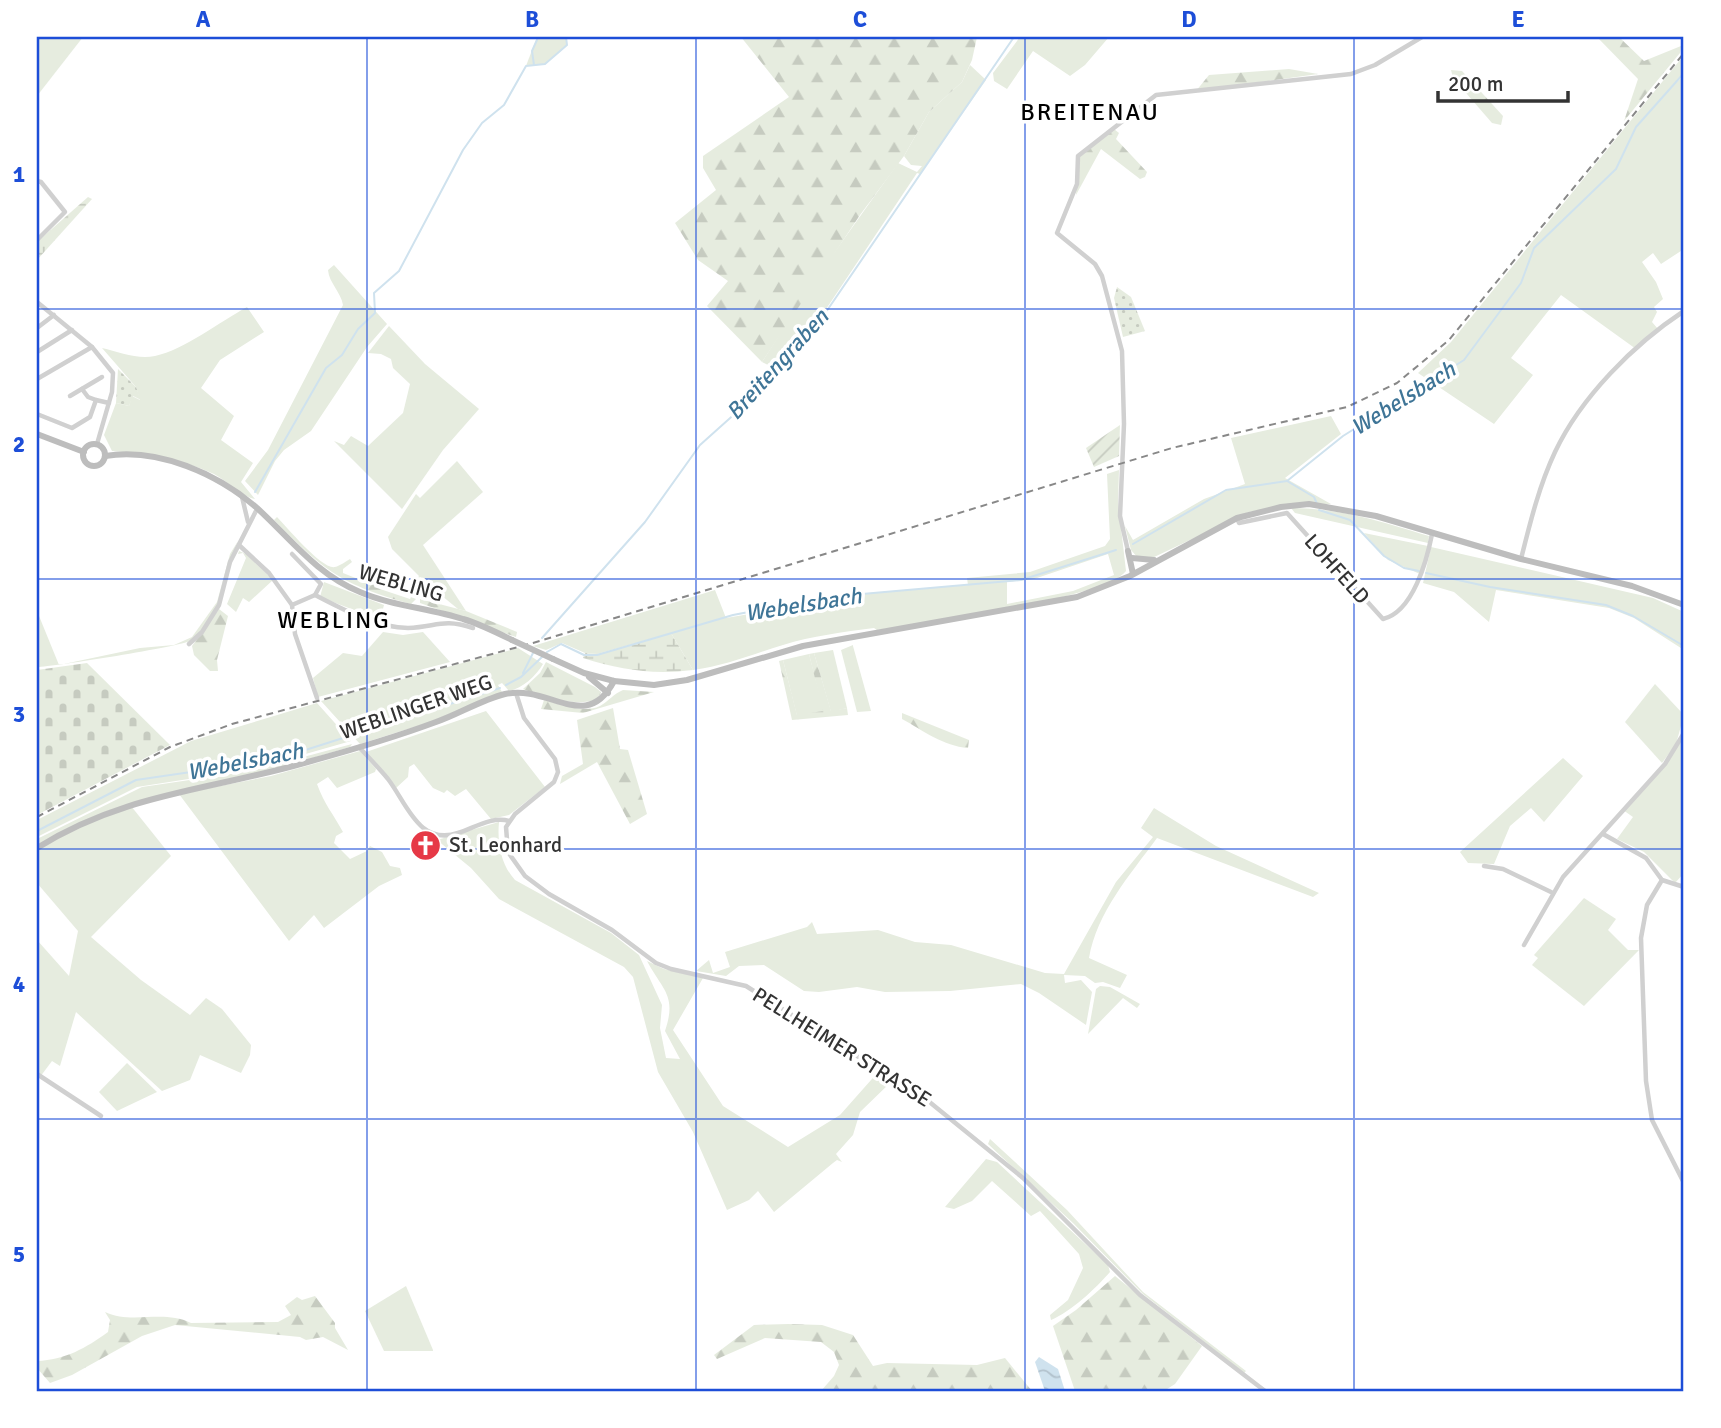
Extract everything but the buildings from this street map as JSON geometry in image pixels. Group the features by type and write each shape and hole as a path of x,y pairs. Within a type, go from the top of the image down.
{"main road":[{"path":"37,434 84,452"},
{"path":"97,444 103,449 105,456 103,462 93,466 85,459 84,452 90,445 97,444"},
{"name":"WEBLING","path":"105,456 145,456 171,462 219,481 257,509 314,565 350,587 387,601 476,626"},
{"path":"476,626 584,673 614,681 654,685 687,680 803,646 1053,604 1087,594 1135,573 1237,518 1282,507 1316,505 1363,513 1521,559 1632,586 1684,605"},
{"path":"1128,551 1135,573"},
{"path":"1128,551 1135,573"},
{"path":"1132,558 1143,561 1161,559"},
{"path":"584,673 608,693 614,681"},
{"name":"WEBLINGER WEG","path":"37,848 83,822 130,803 294,766 359,747 516,693 581,706 599,703 608,693"}],"street":[{"path":"1128,551 1120,516 1124,424 1122,351 1101,276 1095,264 1057,233 1077,184 1078,156 1156,95 1188,94 1351,74 1376,65 1422,37"},
{"path":"37,181 41,182 65,212 37,240"},
{"path":"37,303 92,347 113,373 97,444"},
{"path":"1521,559 1540,490 1563,438 1595,393 1645,343 1684,311"},
{"path":"37,328 54,315"},
{"path":"37,352 72,330"},
{"path":"37,379 92,347"},
{"path":"70,396 102,377"},
{"path":"82,389 88,397 108,403"},
{"path":"37,414 72,428 90,417 96,400"},
{"path":"242,497 248,520"},
{"path":"189,644 202,632 219,606 230,562 240,545 248,520 257,509"},
{"name":"LOHFELD","path":"1237,518 1239,523 1287,513 1383,619 1395,613 1418,583 1432,534"},
{"path":"240,545 275,580 292,605 295,634 317,698"},
{"path":"292,554 321,582 315,595 292,605"},
{"name":"WEBLING","path":"315,595 360,616 407,628 448,621 476,626"},
{"path":"359,747 388,780 414,819 431,834 455,834 501,818 509,821 554,782 558,772 555,759 524,718 516,693"},
{"path":"1524,945 1551,892 1603,834 1622,808 1665,764 1684,733"},
{"name":"PELLHEIMER STRASSE","path":"509,821 505,834 508,852 517,869 531,881 612,930 663,966 728,980 754,990 927,1100 1023,1178 1140,1295 1265,1391"},
{"path":"1603,834 1646,858 1662,880 1684,887"},
{"path":"1484,866 1503,869 1551,892"},
{"path":"1662,880 1647,905 1641,954 1648,1099 1657,1130 1684,1183"},
{"path":"37,1074 101,1116"}],"green space":[{"path":"37,37 83,37 37,96"},
{"path":"537,37 566,37 567,45 545,64 526,66"},
{"path":"741,37 977,37 972,60 962,82 929,112 904,156 860,215 762,362 707,306 728,281 698,260 675,223 716,190 703,168 703,156 789,97"},
{"path":"1020,37 1109,37 1085,65 1070,76 1033,51 1007,89 994,81 993,73"},
{"path":"1597,37 1619,37 1644,61 1681,46 1680,53 1624,121 1638,79"},
{"path":"1684,55 1684,73 1675,84 1684,75 1684,249 1661,264 1653,253 1642,262 1656,282 1663,299 1654,307 1657,312 1652,322 1658,329 1636,349 1561,295 1511,358 1533,375 1494,424 1418,373 1451,342"},
{"path":"970,65 986,80 920,174 917,173 812,330 774,368 762,362 812,284 898,163 917,172 922,166 911,165 904,156 929,112 962,82"},
{"path":"1289,69 1318,74 1196,91 1209,75"},
{"path":"1451,70 1462,71 1503,116 1501,125 1492,123 1453,78"},
{"path":"1114,129 1119,133 1116,139 1147,172 1145,177 1140,179 1101,149 1076,195 1079,157"},
{"path":"88,197 92,199 37,260 37,242"},
{"path":"334,265 387,324 367,347 311,431 284,450 275,461 258,495 245,481 268,450 343,305 329,275 328,270"},
{"path":"1117,287 1131,297 1145,331 1123,337 1114,298"},
{"path":"247,307 264,332 220,360 201,388 234,416 221,440 253,463 241,482 255,499 214,474 189,464 112,451 104,435 116,403 129,406 132,396 140,400 136,387 102,348 135,356 149,357 166,353 190,342"},
{"path":"389,326 425,364 479,409 443,450 402,509 334,441 344,445 351,436 368,446 403,413 410,384 393,368 391,359 381,354 368,353"},
{"path":"118,369 136,387 141,400 133,396 129,406 116,403"},
{"path":"1331,416 1341,434 1285,478 1331,504 1289,504 1249,512 1150,559 1138,558 1131,550 1125,526 1133,540 1204,499 1245,484 1231,438"},
{"path":"1120,425 1119,456 1094,467 1086,448"},
{"path":"457,461 483,492 423,545 466,611 458,609 425,582 419,594 419,576 392,549 388,537 416,494 420,498"},
{"path":"1119,470 1118,502 1126,571 1111,581 1084,591 969,616 816,637 728,663 693,670 671,633 597,654 585,653 562,643 546,650 533,646 715,590 726,618 872,593 968,585 967,578 1030,572 1105,546 1110,539 1107,474","holes":["1108,554 1114,575 1073,591 1007,604 1007,582 1034,579"]},
{"path":"1291,508 1327,510 1378,521 1429,536 1428,543 1295,513"},
{"path":"277,517 322,562 335,567 350,559 352,562 343,569 343,573 363,581 372,574 378,582 374,587 416,599 411,604 387,597 335,574 291,537 274,520"},
{"path":"1364,533 1428,546 1420,574 1388,560"},
{"path":"238,541 220,599 205,625 190,641 182,644 64,664 140,648 174,645 192,637 217,602 230,554"},
{"path":"1431,547 1653,598 1684,612 1684,650 1634,618 1609,608 1496,590 1489,622 1454,592 1423,583"},
{"path":"239,551 246,554 273,580 249,602 243,598 236,612 227,604 246,558 243,553 238,554"},
{"path":"324,582 384,605 380,620 320,597"},
{"path":"420,599 466,611 517,632 516,637 420,603"},
{"path":"219,609 228,616 217,660 218,671 210,671 194,655 192,646"},
{"path":"37,611 59,665 37,667"},
{"path":"383,632 403,635 423,632 450,662 318,697 313,678 343,653 362,656"},
{"path":"671,633 693,670 637,670 583,658 585,653 597,654"},
{"path":"853,645 871,711 857,712 841,650"},
{"path":"518,648 543,664 524,684 509,691 502,683 498,685 502,692 430,722 360,744 321,701"},
{"path":"833,650 847,708 831,712 814,653"},
{"path":"814,653 831,711 847,708 848,715 792,720 779,661 783,660 797,715 823,711 809,654"},
{"path":"809,654 824,711 797,716 783,660"},
{"path":"546,662 601,692 597,698 578,702 553,699 523,689 540,673"},
{"path":"87,663 170,745 37,815 37,670"},
{"path":"1655,684 1684,715 1676,744 1662,763 1625,722"},
{"path":"623,690 654,692 583,713 541,709 544,700 572,708 593,708"},
{"path":"317,703 351,741 253,769 137,787 37,837 37,820 191,741"},
{"path":"613,708 620,749 628,750 647,814 630,824 597,762 560,784 562,776 583,764 577,720"},
{"path":"486,711 545,787 509,815 491,819 466,789 455,796 447,790 444,793 433,788 414,764 409,767 408,777 396,788 366,752"},
{"path":"902,713 969,740 968,748 934,737 902,719"},
{"path":"1684,737 1684,873 1675,883 1644,852 1617,839 1633,817 1623,810 1664,766"},
{"path":"352,744 350,747 276,768 119,807 64,830 37,846 37,839 142,787 251,771"},
{"path":"360,751 376,769 375,772 337,788 328,777 317,784 343,832 336,836 334,843 350,859 367,851 370,846 382,852 390,866 400,868 402,875 379,886 324,928 314,915 289,941 179,794 271,776"},
{"path":"1563,758 1583,776 1544,822 1531,808 1510,826 1494,864 1468,863 1460,852"},
{"path":"131,806 171,856 91,937 141,980 190,1015 206,998 222,1009 251,1045 250,1055 241,1073 200,1055 190,1080 162,1091 76,1012 60,1066 52,1061 40,1077 37,1075 37,940 69,976 78,931 37,883 37,851 72,830"},
{"path":"1154,808 1216,846 1319,893 1313,897 1157,838 1116,895 1093,941 1089,958 1127,975 1120,988 1103,982 1095,983 1085,976 1064,975 1065,983 1081,980 1092,992 1086,1025 1021,984 950,991 885,992 857,987 819,992 804,991 764,965 739,966 726,976 696,971 709,960 713,973 730,967 725,952 807,927 812,922 817,934 878,930 915,942 951,945 1045,973 1064,974 1116,882 1153,837 1141,828"},
{"path":"499,822 501,853 506,868 515,880 611,933 639,955 662,1005 660,1028 666,1058 680,1059 665,1031 669,1001 647,961 664,969 703,978 673,1030 723,1106 788,1147 840,1115 879,1071 890,1078 890,1083 860,1112 853,1135 836,1154 842,1162 837,1160 774,1212 758,1191 749,1200 727,1210 693,1132 658,1072 633,977 624,967 499,899 471,868 437,840"},
{"path":"1584,898 1616,919 1608,930 1628,950 1639,950 1584,1006 1532,965 1538,958 1534,955"},
{"path":"1100,986 1110,987 1140,1004 1137,1008 1123,998 1088,1034 1096,989"},
{"path":"127,1063 157,1092 117,1111 99,1092"},
{"path":"990,1139 1067,1210 1143,1292 1246,1371 1244,1373 1143,1294 1073,1223 988,1144"},
{"path":"986,1159 997,1162 1108,1265 1110,1272 1090,1292 1051,1320 1050,1315 1068,1300 1083,1268 1079,1254 1040,1211 1031,1216 992,1181 972,1201 954,1209 945,1207"},
{"path":"1115,1276 1202,1346 1175,1384 1164,1391 1075,1391 1053,1326"},
{"path":"406,1286 433,1351 384,1351 365,1311"},
{"path":"315,1296 335,1323 335,1328 348,1350 323,1337 306,1340 300,1337 175,1325 142,1336 72,1375 50,1383 37,1368 37,1361 75,1352 108,1332 110,1320 105,1312 126,1317 169,1317 191,1323 278,1322 291,1315 285,1306 297,1297 302,1300"},
{"path":"754,1325 822,1325 853,1335 873,1366 887,1363 977,1365 1005,1358 1032,1391 821,1391 834,1376 839,1365 834,1352 821,1342 765,1338 717,1359 714,1355"}],"water":[{"path":"1039,1357 1058,1369 1065,1391 1045,1391 1035,1362"}],"waterway":[{"path":"255,492 326,368 342,355 358,329 375,313 374,293 399,271 463,150 482,123 504,105 526,66 545,64 567,45 566,37"},
{"name":"Breitengraben","path":"542,638 645,522 700,445 748,402 765,378 813,331 1014,37"},
{"path":"534,65 532,51 537,40"},
{"name":"Webelsbach","path":"1133,544 1226,490 1287,481 1343,436 1464,360 1521,283 1534,248 1616,169 1636,127 1684,73"},
{"path":"1287,481 1314,497 1317,504"},
{"path":"1319,510 1350,520 1384,556 1404,568 1419,571"},
{"name":"Webelsbach","path":"547,652 561,644 584,655 597,655 733,615 828,597 1021,580 1116,550"},
{"path":"1426,573 1490,587 1606,605 1633,616 1684,646"},
{"name":"Breitengraben","path":"523,673 533,653"},
{"name":"Breitengraben","path":"506,685 521,677 543,656"},
{"name":"Webelsbach","path":"37,831 136,780 274,760 500,688"}],"railway":[{"path":"37,817 170,747 232,724 533,643 1172,448 1347,407 1397,383 1449,340 1684,53"}],"place":[{"name":"St. Leonhard","path":"426,845"}],"district":[{"name":"BREITENAU","path":"1090,112"},
{"name":"WEBLING","path":"334,620"}]}
